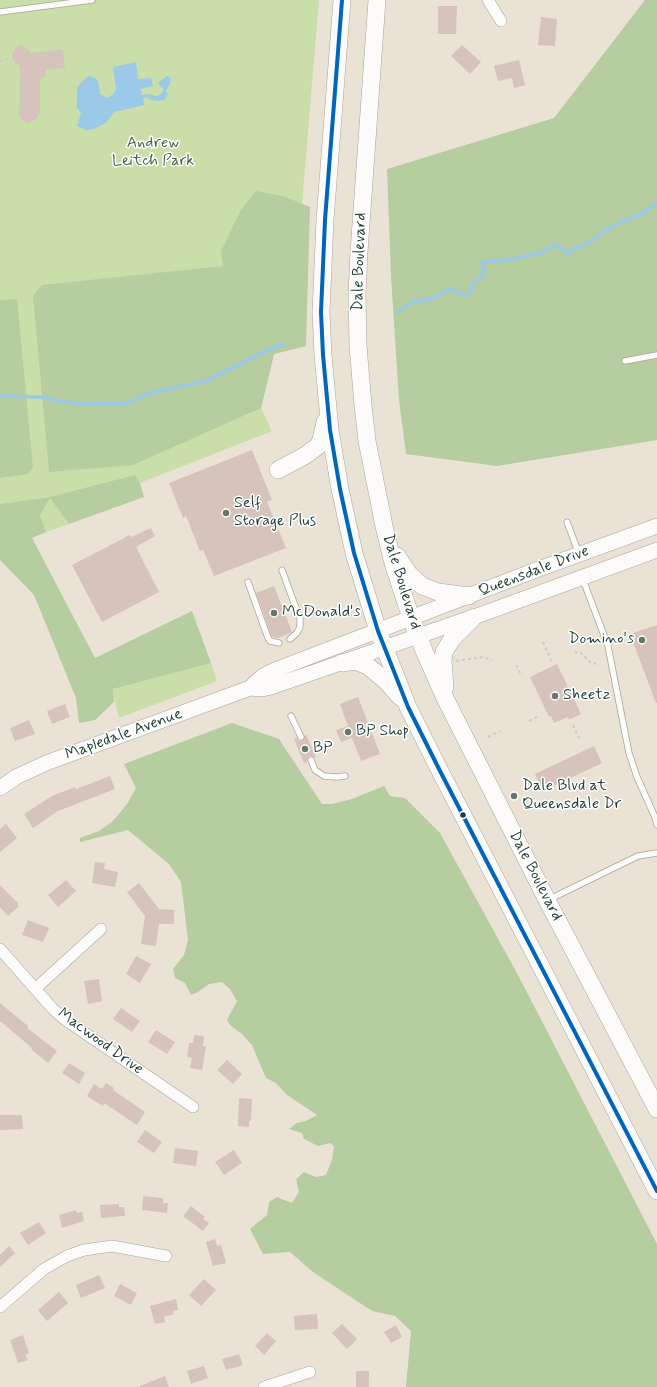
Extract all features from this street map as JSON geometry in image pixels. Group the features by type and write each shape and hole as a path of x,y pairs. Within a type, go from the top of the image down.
{"main road":[{"path":"342,0 325,220 321,312 327,410 335,462 349,532 364,586 384,648 408,707 657,1191"},
{"name":"Dale Boulevard","path":"377,0 359,252 357,294 358,346 362,405 367,441 388,543 411,618 446,698 548,900 657,1109"},
{"path":"278,470 306,455 318,446 321,440 327,410"},
{"path":"388,543 409,574 422,586 438,592 469,596"},
{"path":"446,698 443,661 444,652 452,639 473,618"},
{"path":"342,663 359,662 373,669 387,682 408,707"}],"street":[{"path":"488,0 501,21"},
{"name":"Queensdale Drive","path":"411,618 657,526"},
{"name":"Queensdale Drive","path":"418,636 473,618 657,550"},
{"name":"Mapledale Avenue","path":"250,688 258,679 267,674 411,618"},
{"name":"Mapledale Avenue","path":"0,788 16,777 46,763 250,688 271,687 418,636"},
{"path":"35,989 101,930"},
{"name":"Macwood Drive","path":"0,949 56,1012 80,1031 193,1107"},
{"path":"0,1307 44,1269 67,1256 84,1250 112,1246 166,1256"},
{"path":"264,1387 310,1372"}],"lane":[{"path":"0,12 92,0"},
{"path":"625,362 636,358 657,355"},
{"path":"567,522 579,554"},
{"path":"282,570 300,619 300,627 297,633 290,639"},
{"path":"582,577 608,646 629,753 637,777 655,817 657,825"},
{"path":"248,582 268,638 270,641 279,643"},
{"path":"292,716 300,737"},
{"path":"310,760 316,770 324,776 345,776"},
{"path":"548,900 638,856 657,852"}],"path":[{"path":"0,61 13,58"},
{"path":"543,642 552,662"},
{"path":"575,652 579,651 590,662 596,664"},
{"path":"453,661 483,658 492,660"},
{"path":"516,665 522,676"},
{"path":"530,721 539,716"},
{"path":"573,726 580,740"},
{"path":"488,737 500,731"}],"green space":[{"name":"Andrew Leitch Park","path":"0,0 319,0 301,217 306,346 274,354 261,408 272,431 140,483 135,475 51,498 69,524 46,532 40,515 50,497 0,504"},
{"path":"645,0 657,0 657,440 497,466 406,454 399,400 391,276 387,169 554,118"},
{"path":"256,191 283,196 310,207 306,346 274,354 261,408 133,465 49,472 33,296 42,285 223,266 221,251 241,210"},
{"path":"17,299 33,468 28,474 0,478 0,300"},
{"path":"135,475 140,483 144,497 69,524 50,498 40,515 46,532 32,538 95,658 192,611 211,663 113,689 114,702 95,720 79,723 76,698 34,595 0,560 0,504 50,497"},
{"path":"211,663 217,681 119,718 112,689"},
{"path":"232,723 279,739 322,804 332,804 352,799 384,786 390,796 405,798 440,833 518,975 657,1244 657,1387 406,1387 411,1331 395,1316 372,1311 313,1272 290,1252 263,1254 250,1229 267,1215 269,1202 277,1197 292,1203 299,1192 296,1179 304,1172 316,1177 326,1175 332,1160 334,1146 330,1143 318,1146 304,1139 302,1133 289,1129 297,1123 306,1121 317,1115 287,1095 276,1083 266,1078 252,1045 242,1034 231,1026 227,1020 237,1001 230,989 222,982 209,984 191,995 185,983 175,978 173,969 184,955 188,940 181,882 169,864 128,830 80,842 80,838 99,831 112,822 127,804 136,788 124,764"}],"water":[{"path":"136,62 138,79 151,78 153,86 141,89 142,95 160,95 164,89 158,83 167,76 170,77 171,82 166,91 168,94 165,100 158,101 151,100 147,97 143,98 144,105 114,112 106,123 94,129 86,130 77,126 81,113 77,108 78,86 89,76 95,78 98,81 100,94 107,98 113,94 116,88 113,67"}],"building":[{"path":"438,6 457,6 456,34 438,34"},
{"path":"541,17 557,19 555,46 538,45"},
{"path":"21,45 27,48 31,53 63,49 65,68 46,70 46,77 40,79 40,112 35,120 28,123 24,122 19,116 20,66 15,63 12,55 15,48"},
{"path":"462,45 481,62 470,74 451,56"},
{"path":"519,60 525,85 514,88 512,78 498,81 494,66"},
{"name":"Self Storage Plus","path":"252,450 272,500 267,502 286,548 214,576 203,550 200,551 186,516 183,518 169,483"},
{"path":"151,528 155,536 136,547 159,592 102,622 72,565 130,535 131,537"},
{"name":"McDonald's","path":"274,586 292,632 278,638 272,637 256,593"},
{"path":"657,625 657,703 656,703 630,634"},
{"name":"Sheetz","path":"557,664 581,714 569,720 568,717 554,723 551,716 549,717 530,677"},
{"name":"BP","path":"358,697 380,754 361,761 352,738 341,742 336,730 348,726 340,704"},
{"path":"65,704 70,717 52,724 47,711"},
{"path":"29,720 35,734 15,741 10,728"},
{"name":"BP","path":"306,734 316,758 309,756 307,762 304,763 294,739 297,738 299,741 302,741"},
{"name":"Sheetz","path":"594,746 602,763 543,791 535,774"},
{"path":"110,776 115,789 58,811 33,828 24,814 52,796 75,787 76,789"},
{"path":"6,824 17,838 0,852 0,829"},
{"path":"95,862 105,863 104,869 118,872 115,887 92,883"},
{"path":"66,880 76,891 58,907 48,895"},
{"path":"139,883 159,909 174,910 174,924 159,924 156,946 141,944 145,916 127,892"},
{"path":"0,885 18,903 18,907 8,916 0,907"},
{"path":"28,920 49,928 43,942 22,935"},
{"path":"136,956 151,964 140,983 126,974"},
{"path":"99,979 102,1001 88,1004 84,981"},
{"path":"0,1003 28,1026 27,1028 57,1051 48,1063 0,1021"},
{"path":"121,1008 140,1021 132,1032 113,1019"},
{"path":"156,1030 175,1042 167,1054 148,1042"},
{"path":"194,1035 204,1036 203,1046 206,1046 202,1070 190,1068 192,1058 187,1057 189,1043 193,1043"},
{"path":"227,1060 242,1074 233,1084 217,1070"},
{"path":"69,1063 85,1073 79,1084 62,1073"},
{"path":"106,1083 114,1088 113,1090 145,1112 137,1125 104,1103 103,1106 87,1096 94,1084 102,1089"},
{"path":"239,1098 252,1099 251,1121 249,1121 249,1127 238,1126"},
{"path":"0,1115 22,1115 23,1129 0,1130"},
{"path":"145,1130 162,1142 154,1153 137,1142"},
{"path":"175,1148 198,1151 196,1166 173,1163"},
{"path":"234,1150 242,1163 224,1175 215,1162"},
{"path":"143,1196 163,1198 163,1203 168,1203 167,1213 142,1210"},
{"path":"119,1204 119,1207 124,1207 125,1216 101,1218 100,1205"},
{"path":"191,1206 205,1217 203,1219 209,1223 203,1231 183,1216"},
{"path":"76,1210 77,1213 82,1212 84,1221 62,1228 59,1215"},
{"path":"39,1222 46,1233 28,1245 20,1233"},
{"path":"215,1239 217,1246 221,1245 226,1263 213,1266 206,1242"},
{"path":"9,1246 15,1253 0,1267 0,1255"},
{"path":"99,1275 105,1288 81,1298 76,1285"},
{"path":"204,1279 216,1290 201,1306 189,1295"},
{"path":"120,1284 137,1293 131,1305 114,1296"},
{"path":"59,1292 68,1303 47,1321 38,1310"},
{"path":"176,1299 178,1310 173,1311 174,1314 164,1317 165,1322 155,1324 150,1306"},
{"path":"317,1314 318,1329 295,1330 294,1316"},
{"path":"342,1324 357,1339 347,1349 332,1333"},
{"path":"396,1325 402,1337 391,1343 384,1332"},
{"path":"267,1333 276,1341 264,1355 255,1346"},
{"path":"23,1335 29,1353 25,1355 28,1360 18,1363 10,1340"},
{"path":"239,1354 243,1365 226,1370 222,1359"},
{"path":"204,1366 208,1378 191,1384 187,1371"},
{"path":"356,1371 369,1371 369,1387 356,1387"},
{"path":"165,1376 169,1387 140,1387 140,1386"}],"waterway":[{"path":"397,312 413,302 431,299 450,289 465,295 470,294 473,283 483,276 484,267 482,263 508,260 540,253 555,245 563,249 568,254 573,249 583,246 611,227 643,213 657,203"},
{"path":"0,396 40,397 64,402 87,404 128,403 149,393 206,381 272,348 283,345"}],"transit line":[{"path":"342,0 325,220 321,312 323,355 330,430 340,489 354,553 378,631 408,707 657,1191"}],"place":[{"name":"Self Storage Plus","path":"226,513"},
{"name":"McDonald's","path":"274,613"},
{"name":"Domino's","path":"642,640"},
{"name":"Sheetz","path":"555,696"},
{"name":"BP Shop","path":"348,732"},
{"name":"BP","path":"305,749"},
{"name":"Dale Blvd at Queensdale Dr","path":"514,796"}]}
